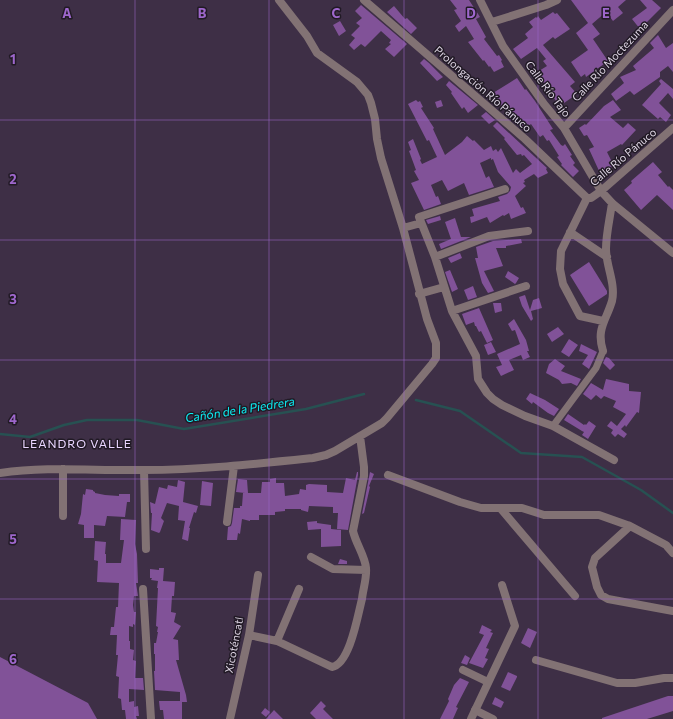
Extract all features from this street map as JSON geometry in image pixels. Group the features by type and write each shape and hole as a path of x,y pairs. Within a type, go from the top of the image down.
{"street":[{"path":"0,472 63,469 144,470 234,466 313,458 326,455 375,428 387,418 436,358 436,343 419,294 403,228 381,158 374,111 368,95 357,82 339,71 317,53 307,36 279,0"},
{"name":"Prolongación Río Pánuco","path":"364,0 525,139 586,197"},
{"name":"Calle Río Tajo","path":"480,0 503,46 544,104 564,128 601,191 612,203 672,252"},
{"path":"492,22 546,5 557,0"},
{"name":"Calle Río Moctezuma","path":"564,128 673,10"},
{"name":"Calle Río Pánuco","path":"586,197 590,198 601,191 673,128"},
{"path":"505,188 419,217 435,257 452,311 476,356 478,362 476,373 478,379 490,396 502,405 525,416 554,426 614,460"},
{"path":"586,197 561,251 560,269 563,284 580,316 603,321"},
{"path":"554,426 596,368 603,351 600,342 600,330 612,300 613,289 606,247 612,203"},
{"path":"403,228 421,223"},
{"path":"435,257 499,234 528,231"},
{"path":"570,232 607,257"},
{"path":"452,311 526,286"},
{"path":"419,294 444,288"},
{"path":"249,635 277,641 332,666 338,664 347,649 356,628 366,570 354,531 354,524 364,476 360,436"},
{"path":"227,522 234,466"},
{"path":"63,469 63,516"},
{"path":"144,470 146,549"},
{"path":"388,476 481,508 522,508 544,515 599,516 630,526 666,545 673,553"},
{"path":"501,508 575,596"},
{"path":"630,526 595,558 592,567 597,586 602,595 608,599 673,611"},
{"path":"311,557 333,569 366,570"},
{"name":"Xicoténcatl","path":"230,719 249,635 258,575"},
{"path":"471,719 515,626 502,585"},
{"path":"143,589 151,719"},
{"path":"277,641 299,589"},
{"path":"536,660 617,683 635,683 673,678"},
{"path":"463,670 488,682"},
{"path":"475,710 493,719"}],"building":[{"path":"450,0 469,0 480,17 476,19 486,37 484,39 497,56 499,55 504,67 494,72 468,42 474,39 466,26 459,32 455,26 461,21 454,10 457,9"},
{"path":"571,0 626,0 618,7 623,13 613,21 606,12 592,24 600,34 593,39 608,61 586,77 585,74 581,77 571,62 588,50 576,33 588,23"},
{"path":"640,0 652,0 661,8 640,29 632,19 647,8"},
{"path":"361,5 407,44 394,57 385,49 391,44 389,43 391,40 381,31 365,47 361,44 354,50 349,45 355,38 351,35 360,26 356,23 362,18 355,11"},
{"path":"394,6 405,19 407,18 417,28 411,34 387,12"},
{"path":"553,12 555,14 557,13 570,29 555,39 553,37 543,45 575,82 570,86 577,94 564,103 560,97 556,101 551,94 552,93 543,82 541,84 534,74 547,66 543,61 546,59 537,48 521,59 513,49 528,38 525,34 533,27 529,22 538,16 541,20"},
{"path":"340,21 346,31 339,36 333,25"},
{"path":"658,35 666,48 673,43 673,72 668,66 660,72 660,77 634,95 630,91 616,101 611,94 624,83 620,77 636,70 633,66 654,48 650,43"},
{"path":"424,59 443,77 437,81 420,63"},
{"path":"517,78 535,101 553,129 550,130 561,145 563,146 565,144 572,155 570,156 575,163 573,165 579,171 573,177 561,165 562,164 557,157 559,156 549,140 547,141 543,135 540,137 531,124 523,130 505,115 509,112 501,106 493,93"},
{"path":"661,79 673,89 673,99 668,93 659,103 671,115 666,122 660,117 658,119 642,105 661,84 659,81"},
{"path":"449,81 478,105 468,113 464,107 462,109 446,85"},
{"path":"416,100 418,102 420,101 423,107 421,108 434,128 433,129 445,155 462,142 467,136 473,141 474,140 484,150 491,146 493,151 496,149 498,152 501,148 513,173 516,169 520,173 532,164 524,155 517,155 504,139 505,138 493,126 497,122 547,168 548,173 538,178 534,174 524,180 525,182 523,183 526,186 515,196 521,208 523,207 526,213 511,219 509,213 490,223 487,217 471,223 470,217 474,216 472,209 500,201 498,197 507,194 510,191 511,187 498,172 493,159 491,160 491,158 480,163 486,178 489,176 494,187 469,195 464,183 448,191 442,180 431,185 441,204 424,210 411,183 419,180 414,171 416,170 409,151 411,150 408,142 413,139 422,164 437,157 408,104"},
{"path":"441,100 443,106 437,108 435,102"},
{"path":"613,100 621,110 610,117 623,128 628,123 636,130 622,145 621,144 607,152 614,166 606,170 610,174 602,181 589,149 594,147 587,135 584,136 579,128 585,124 586,125 604,106"},
{"path":"486,112 495,120 489,124 481,116"},
{"path":"653,162 662,172 658,175 668,187 669,186 673,190 673,210 657,195 641,210 624,190 632,183 631,181"},
{"path":"440,216 441,220 428,224 426,220"},
{"path":"455,218 461,237 471,237 441,249 439,244 451,239 445,222"},
{"path":"521,239 522,243 506,246 506,248 496,248 503,266 484,271 494,291 488,293 482,283 475,258 478,258 476,247 493,241"},
{"path":"460,253 462,258 451,263 448,258"},
{"path":"589,262 607,291 607,294 589,306 570,275"},
{"path":"450,270 458,289 452,292 445,272"},
{"path":"508,271 519,278 515,284 505,277"},
{"path":"473,286 477,297 468,300 464,290"},
{"path":"525,295 530,310 533,300 539,298 542,308 531,311 533,319 531,321 522,306 519,297"},
{"path":"493,303 501,303 502,311 495,313"},
{"path":"479,308 493,340 487,343 481,331 479,332 475,326 474,322 466,325 462,314"},
{"path":"514,319 526,340 529,351 527,351 530,357 523,360 521,355 509,360 514,370 501,376 496,367 502,365 497,354 520,344 515,330 512,331 508,324"},
{"path":"558,327 564,334 552,342 547,334"},
{"path":"569,339 578,345 569,357 561,352"},
{"path":"491,342 496,352 488,355 484,345"},
{"path":"581,344 597,352 589,369 582,364 588,355 579,351"},
{"path":"606,357 609,358 615,365 610,370 603,363"},
{"path":"555,359 565,366 561,371 581,379 577,386 571,383 562,384 559,380 546,373 549,364"},
{"path":"606,379 629,384 629,391 641,392 639,413 637,412 626,427 625,425 621,429 627,434 624,438 618,434 615,437 611,433 613,430 607,426 611,421 617,426 626,414 613,407 616,401 604,396 601,399 596,395 591,400 583,394 591,383 603,390"},
{"path":"530,393 559,409 554,416 526,399"},
{"path":"568,414 584,425 586,425 589,421 596,426 588,439 582,435 584,432 564,420"},
{"path":"357,472 358,475 348,530 337,529 338,513 333,513 333,507 309,506 308,512 301,509 285,509 285,511 275,512 275,515 259,515 259,520 250,521 242,519 240,534 238,533 237,540 227,540 228,527 231,526 232,523 234,508 240,508 240,506 242,506 243,493 245,493 236,492 238,479 247,480 248,493 261,493 262,482 270,482 270,479 276,478 276,483 284,483 285,496 299,494 300,489 306,490 306,485 309,484 327,485 327,492 343,493 346,478 355,480"},
{"path":"370,472 374,474 369,486 364,513 362,514"},
{"path":"178,480 185,482 183,502 198,506 196,513 194,512 189,528 188,541 182,539 185,521 178,520 179,506 167,503 161,518 164,521 160,532 151,530 152,513 150,502 155,504 159,487 167,489 168,485 177,487"},
{"path":"202,481 213,483 211,506 200,505"},
{"path":"86,489 105,495 119,496 119,494 130,494 130,502 127,502 125,517 107,516 105,526 94,525 94,538 84,538 84,525 78,524 81,514 83,494 85,495"},
{"path":"121,519 136,520 135,544 137,554 138,583 136,583 138,596 134,596 133,605 134,612 136,612 135,625 133,624 133,627 129,626 129,641 130,649 134,650 133,660 136,661 135,678 143,678 144,690 129,689 129,702 134,701 134,707 138,706 139,716 136,716 137,719 126,719 125,710 122,710 121,699 118,698 119,677 116,676 118,655 116,655 117,635 110,635 111,627 114,627 116,607 118,607 119,583 97,582 98,561 94,560 95,541 106,542 106,563 121,563 124,540 120,540"},
{"path":"317,521 317,523 331,525 331,529 341,530 341,546 321,547 321,529 308,530 307,522"},
{"path":"340,559 347,561 347,564 338,564"},
{"path":"159,568 164,568 163,581 175,582 171,612 176,613 174,622 181,626 173,639 178,640 179,660 176,660 187,702 182,702 182,719 164,719 163,710 160,710 159,701 180,701 180,692 155,690 154,643 156,643 158,632 158,627 156,626 158,581 151,580 150,569 159,570"},
{"path":"482,625 492,630 490,632 493,633 486,648 489,649 485,658 488,659 483,668 469,663 484,635 479,633"},
{"path":"528,628 537,632 530,648 521,643"},
{"path":"465,655 470,658 467,665 461,663"},
{"path":"0,657 88,703 97,719 0,719"},
{"path":"508,672 517,676 510,691 501,687"},
{"path":"460,678 469,682 456,707 458,708 453,719 440,719 449,701 448,699 454,685"},
{"path":"668,696 673,696 673,711 647,719 602,719 602,718"},
{"path":"495,697 504,702 501,708 492,704"},
{"path":"321,701 326,706 323,709 333,719 316,719 310,713"},
{"path":"265,708 270,712 266,717 261,713"},
{"path":"274,710 283,719 266,719"}],"waterway":[{"name":"Cañón de la Piedrera","path":"0,434 30,437 64,425 87,420 137,420 184,429 306,409 364,394"},
{"name":"Cañón de la Piedrera","path":"416,400 460,411 521,453 582,457 641,490 673,513"}],"district":[{"name":"LEANDRO VALLE","path":"77,444"}]}
